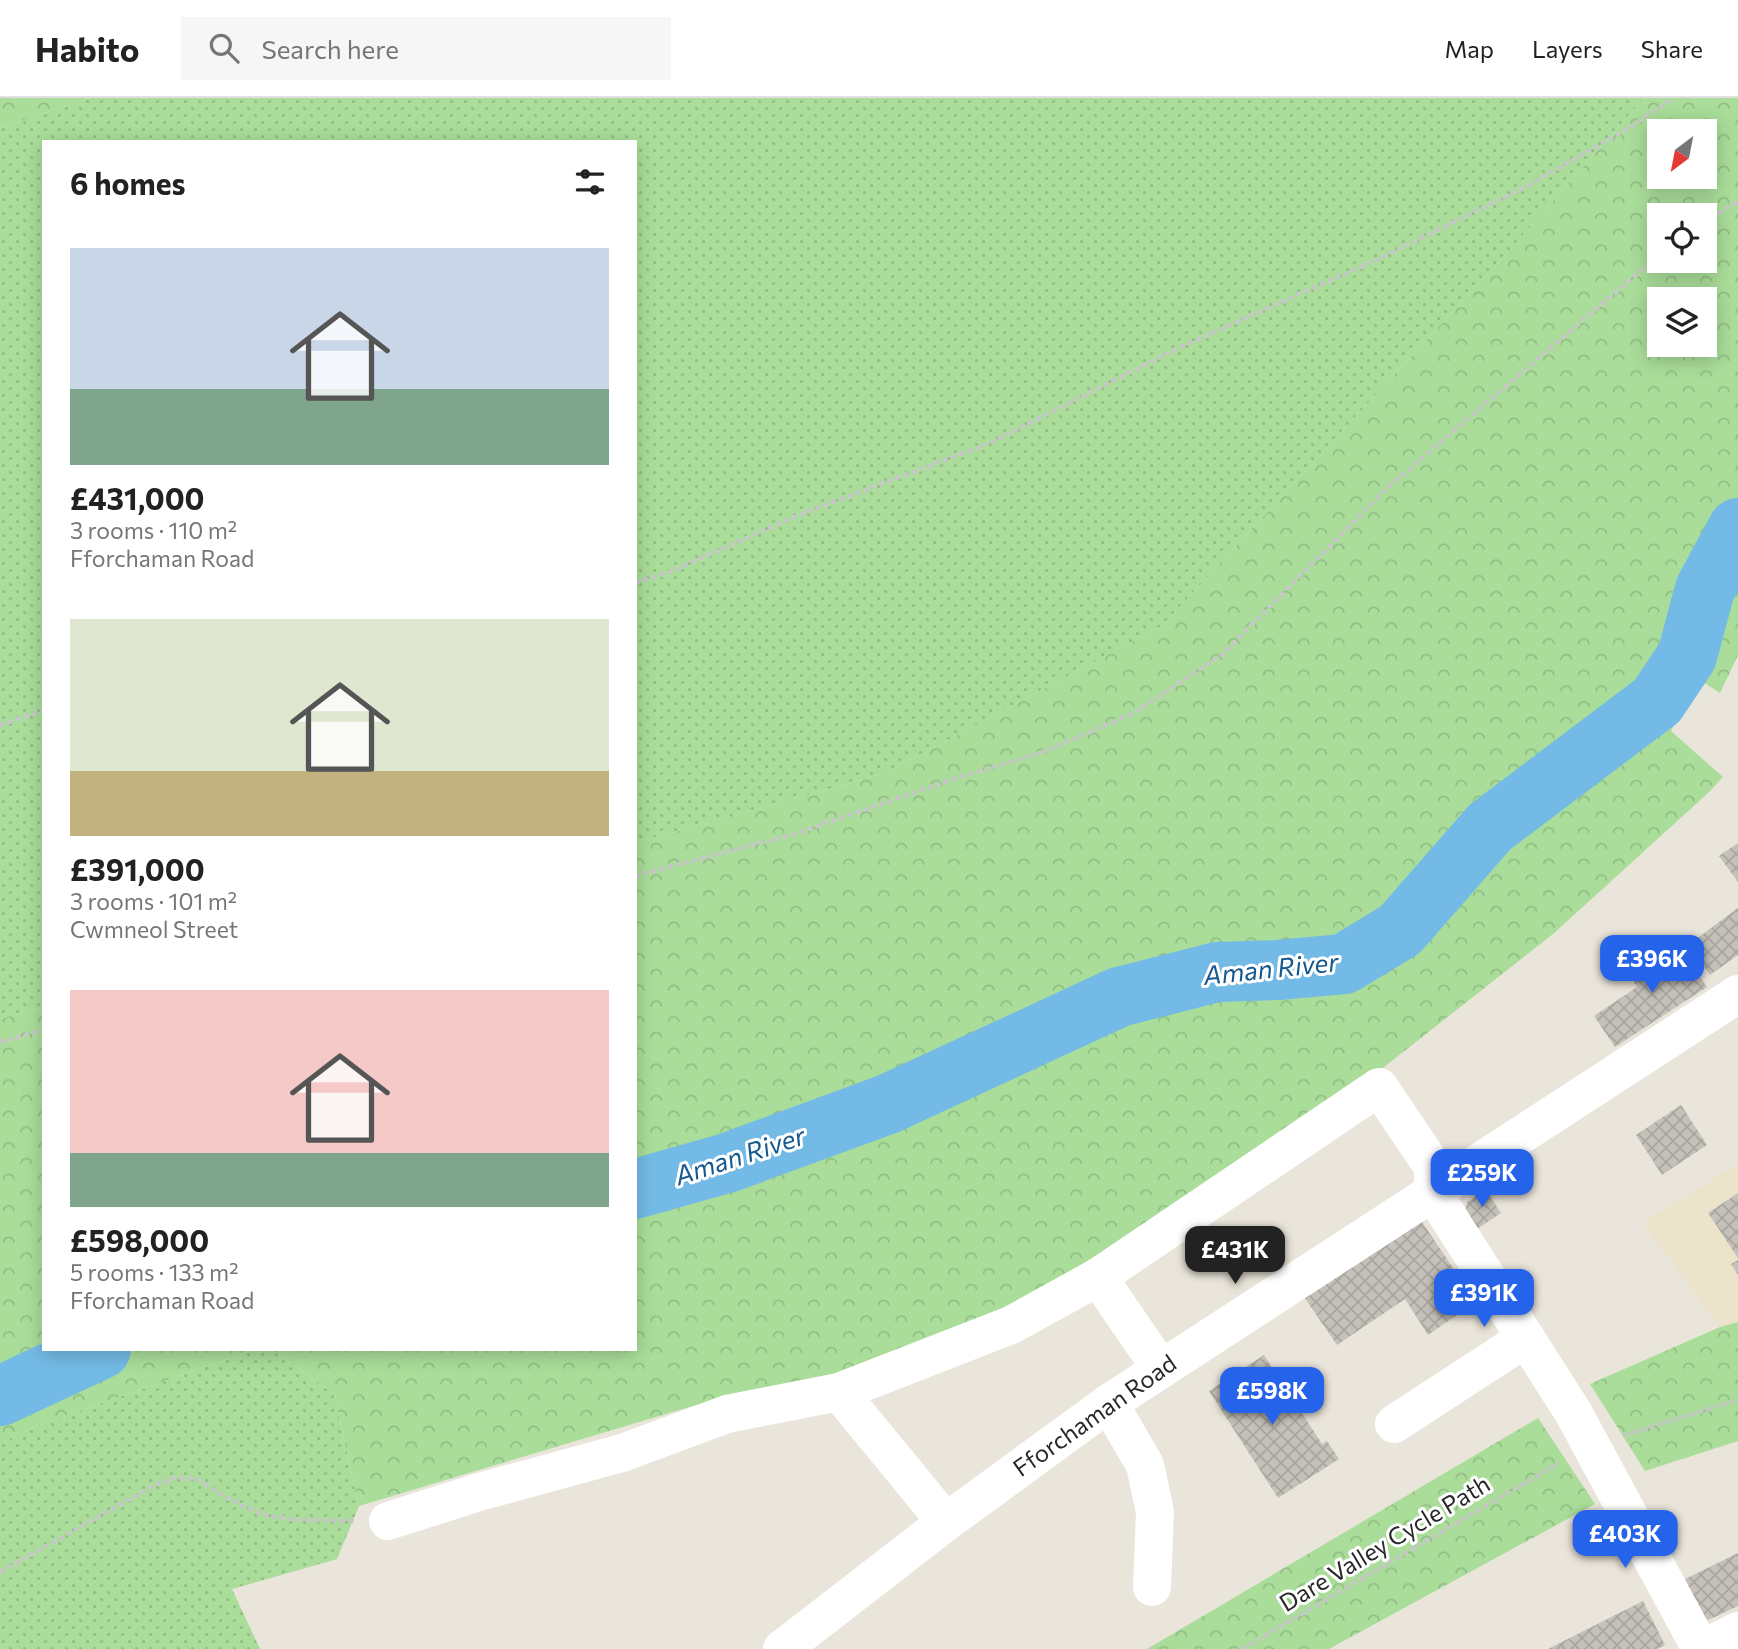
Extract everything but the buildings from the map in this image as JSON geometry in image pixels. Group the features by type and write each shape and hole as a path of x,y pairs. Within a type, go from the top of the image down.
{"street":[{"name":"Fforchaman Road","path":"782,1649 946,1522 1110,1403 1738,994"},
{"path":"388,1521 622,1452 727,1414 839,1392 1011,1325 1098,1277 1379,1087 1433,1167 1433,1193 1573,1412 1702,1649 1738,1631"},
{"path":"1098,1277 1161,1369"},
{"path":"1394,1424 1526,1338"},
{"path":"839,1392 946,1522"},
{"path":"1110,1403 1145,1465 1155,1512 1152,1587"}],"path":[{"path":"637,582 670,572 801,514 990,443 1172,351 1385,256 1529,185 1627,129 1674,98"},
{"path":"1717,215 1738,201"},
{"path":"637,875 791,835 954,779 1043,752 1132,714 1223,654 1386,489 1647,265"},
{"path":"0,725 42,711"},
{"path":"0,1042 42,1031"},
{"path":"1617,1438 1738,1399"},
{"name":"Dare Valley Cycle Path","path":"1242,1649 1546,1469"},
{"path":"0,1572 155,1485 174,1478 198,1479 223,1496 263,1515 301,1520 388,1521"}],"shaded area":[{"path":"1738,1164 1738,1322 1720,1327 1643,1223"}],"green space":[{"path":"0,98 89,98 0,128"},
{"path":"89,98 1644,98 1507,253 1162,626 886,773 637,842 637,140 42,140 42,1008 0,1019 0,128"},
{"path":"1644,98 1738,98 1738,655 1720,693 1697,678 1671,731 1723,777 1707,794 1553,934 1384,1067 1093,1265 995,1317 822,1380 696,1405 359,1506 334,1394 274,1351 637,1351 637,842 886,773 1162,626 1507,253"},
{"path":"42,1008 42,1351 250,1351 20,1432 0,1445 0,1019"},
{"path":"1738,1322 1738,1441 1645,1471 1590,1384 1720,1327"},
{"path":"250,1351 274,1351 334,1394 359,1506 337,1559 232,1589 260,1649 0,1649 0,1445 20,1432"},
{"path":"1538,1418 1595,1504 1329,1649 1147,1649"}],"waterway":[{"name":"Aman River","path":"637,1188 727,1163 888,1104 1119,997 1217,972 1344,964 1400,930 1490,827 1657,701 1687,656 1705,589 1738,528"},
{"name":"Aman River","path":"0,1396 97,1351"}]}
